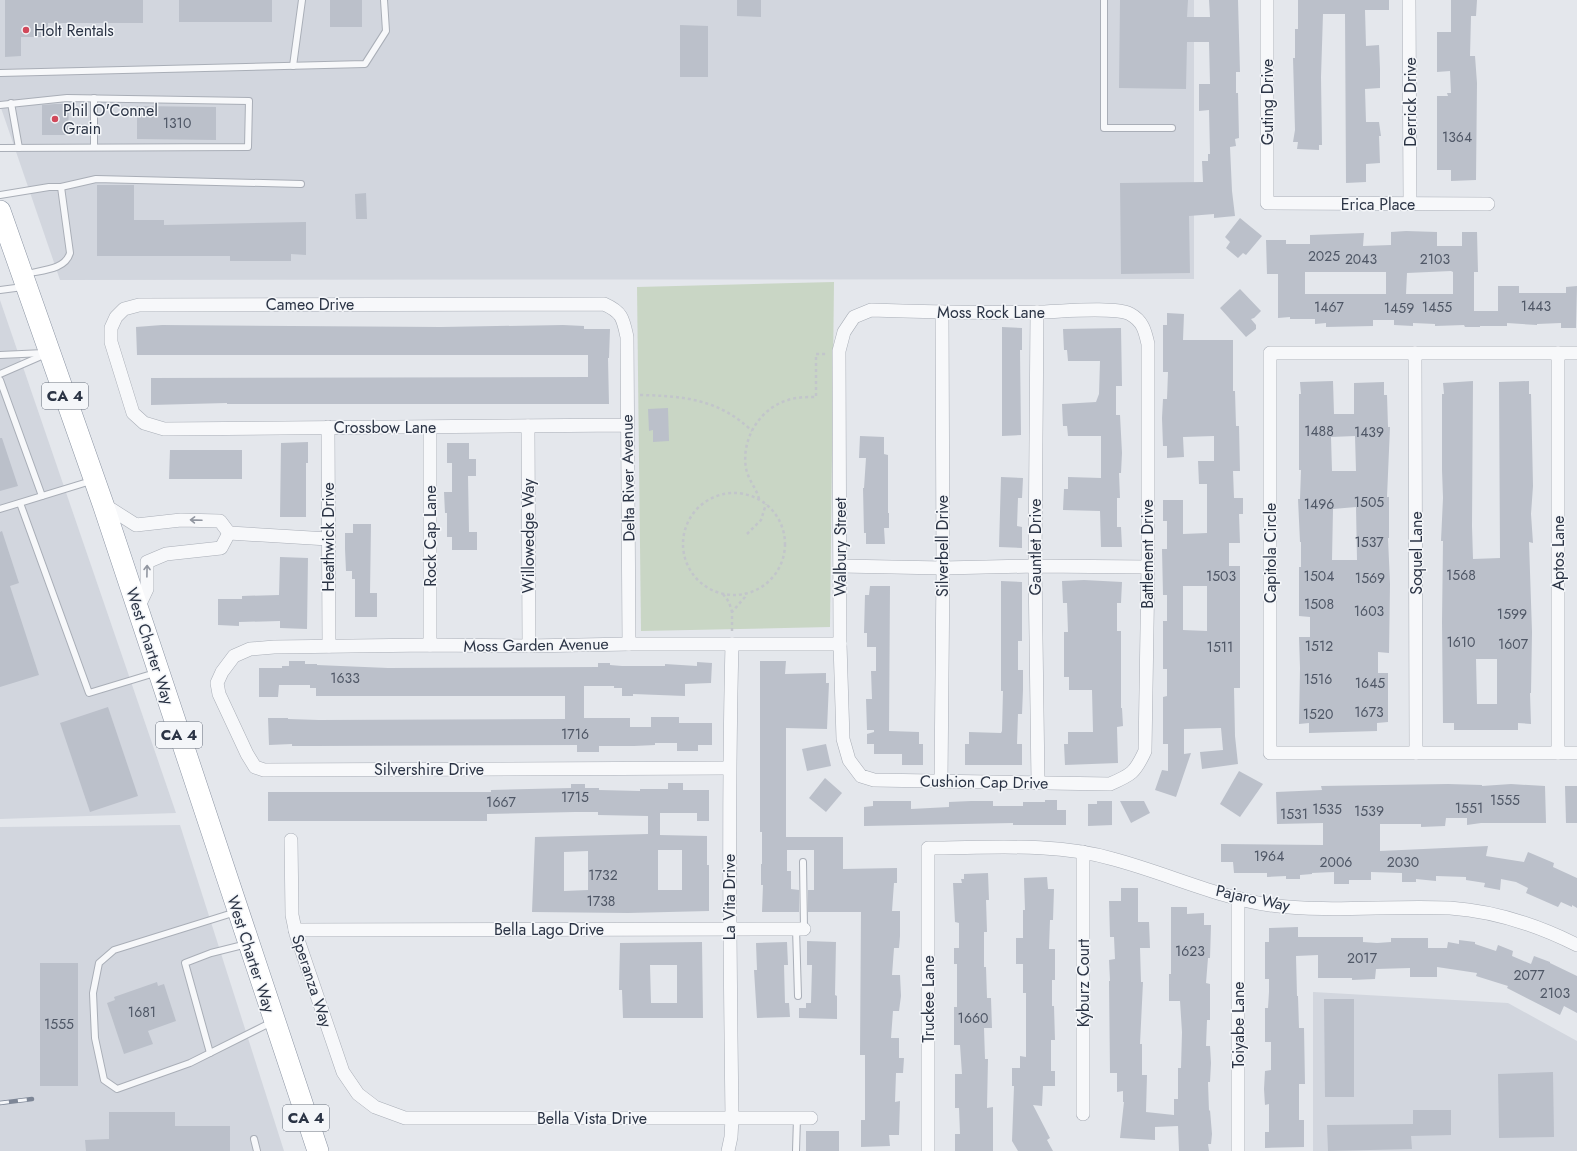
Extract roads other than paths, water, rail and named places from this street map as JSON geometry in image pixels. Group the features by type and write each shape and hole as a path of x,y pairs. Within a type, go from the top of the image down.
{"highway":[{"name":"West Charter Way","path":"0,211 95,480 318,1151"}],"street":[{"name":"Guting Drive","path":"1267,0 1267,203"},
{"name":"Derrick Drive","path":"1410,0 1410,204"},
{"name":"Erica Place","path":"1267,203 1488,204"},
{"name":"Cameo Drive","path":"144,423 133,413 111,342 111,328 116,317 124,309 139,304 604,304 613,308 620,314"},
{"name":"Moss Rock Lane","path":"844,332 854,317 871,310 1037,312 1108,310 1130,314 1143,325"},
{"name":"Silverbell Drive","path":"941,781 943,568 942,312"},
{"name":"Gauntlet Drive","path":"1037,312 1035,566 1038,782"},
{"name":"Delta River Avenue","path":"620,314 624,320 627,336 629,644"},
{"name":"Battlement Drive","path":"1127,777 1138,768 1145,751 1148,567 1148,344 1143,325"},
{"name":"Walbury Street","path":"844,332 839,354 841,566 840,644 843,739 849,760"},
{"name":"Capitola Circle","path":"1577,353 1270,353 1270,753 1577,753"},
{"name":"Soquel Lane","path":"1415,353 1416,753"},
{"name":"Aptos Lane","path":"1558,353 1558,753"},
{"name":"Crossbow Lane","path":"144,423 164,429 627,425"},
{"name":"Willowedge Way","path":"528,426 529,646"},
{"name":"Rock Cap Lane","path":"430,427 430,645"},
{"name":"Heathwick Drive","path":"328,428 328,646"},
{"path":"103,504 136,525 181,520 220,521 229,534"},
{"path":"229,534 328,539"},
{"path":"138,608 147,589 147,562 166,554 221,548 229,534"},
{"path":"841,566 943,568 1035,566 1148,567"},
{"name":"La Vita Drive","path":"728,1151 731,1137 732,1118 729,929 729,768 732,644"},
{"name":"Moss Garden Avenue","path":"234,656 250,649 328,646 840,644"},
{"name":"Silvershire Drive","path":"234,656 222,672 217,683 219,694 247,754 255,767 264,770 729,768"},
{"name":"Cushion Cap Drive","path":"849,760 861,776 874,780 1110,784 1127,777"},
{"name":"Speranza Way","path":"291,840 292,916 295,930 343,1072 358,1094 375,1107"},
{"name":"Pajaro Way","path":"928,848 1050,848 1083,852 1113,858 1238,898 1270,905 1301,908 1450,908 1482,912 1513,919 1577,945"},
{"name":"Truckee Lane","path":"928,848 928,1151"},
{"name":"Kyburz Court","path":"1083,852 1083,1114"},
{"name":"Toiyabe Lane","path":"1238,898 1238,1151"},
{"name":"Bella Lago Drive","path":"295,930 800,929"},
{"name":"Bella Vista Drive","path":"375,1107 405,1118 811,1118"}],"lane":[{"path":"293,66 302,0"},
{"path":"0,73 365,64 386,31 384,0"},
{"path":"1104,0 1104,128 1172,128"},
{"path":"0,104 67,98 249,101 248,147 0,148"},
{"path":"94,98 94,147"},
{"path":"11,103 19,148"},
{"path":"0,195 49,187 61,187 96,179 302,184"},
{"path":"0,290 62,265 68,260 70,253 61,187"},
{"path":"0,355 50,353"},
{"path":"0,374 50,353"},
{"path":"0,380 42,496"},
{"path":"0,510 95,480"},
{"path":"20,504 89,693 159,672"},
{"path":"798,996 803,862"},
{"path":"237,911 114,950 99,963 93,993 95,1038 104,1080 117,1089 190,1063 274,1022"},
{"path":"210,1053 185,963 211,953 248,944"},
{"path":"796,1151 797,1118"},
{"path":"254,1139 257,1151"}],"railway":[{"path":"0,1103 32,1099"}],"place":[{"name":"Holt Rentals","path":"26,30"},
{"name":"Phil O'Connel Grain","path":"55,119"}]}
